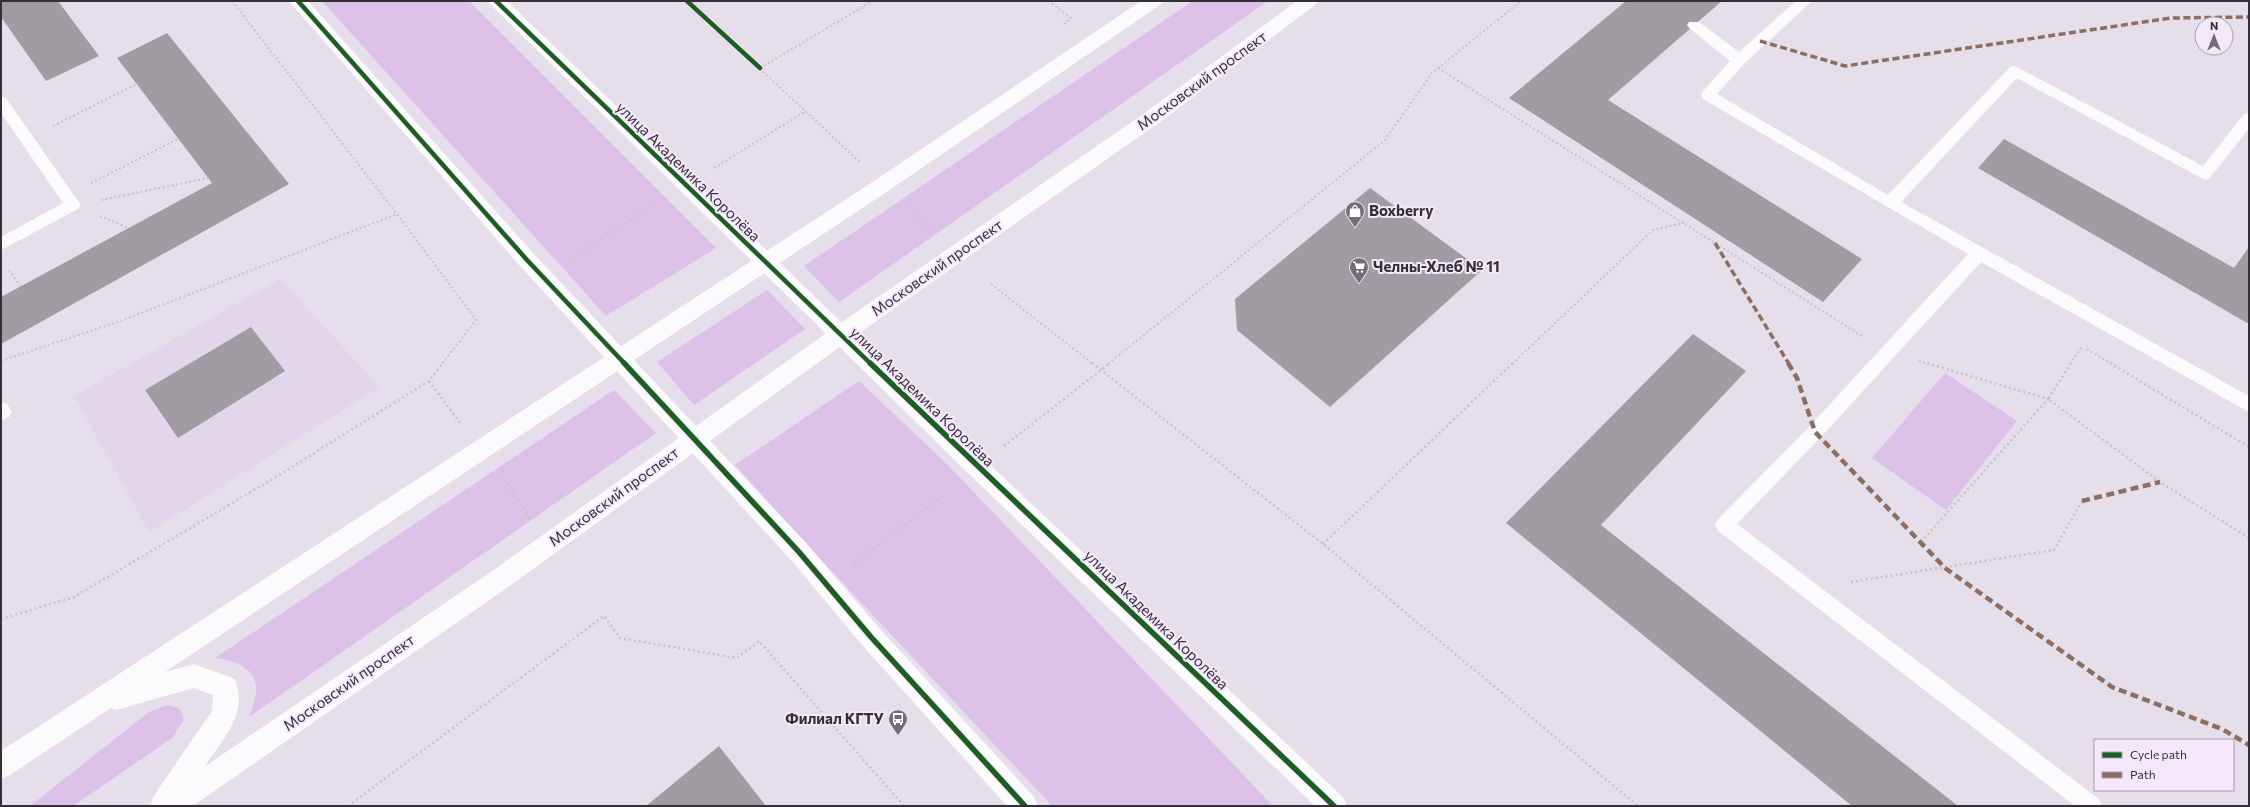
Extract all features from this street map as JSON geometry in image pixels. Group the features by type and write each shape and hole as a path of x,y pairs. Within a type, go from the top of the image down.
{"main road":[{"path":"298,1 527,260 799,552 871,637 1025,806"},
{"name":"улица Академика Королёва","path":"496,1 978,468 1334,806"},
{"path":"1,766 884,184 1154,1"},
{"name":"Московский проспект","path":"170,806 498,580 840,335 1154,117 1309,1"},
{"path":"96,704 194,676 226,688 225,715 162,806"}],"lane":[{"path":"1805,1 1739,60 1708,95 1890,203 2249,405"},
{"path":"1694,24 1739,60"},
{"path":"1890,203 2015,71 2205,174 2249,118"},
{"path":"1,102 70,201 1,244"},
{"path":"1979,253 1816,432 1724,525 2092,806"},
{"path":"1,409 3,412 1,413"}],"path":[{"path":"1,619 74,597 276,477 429,381 476,320 397,214 232,1"},
{"path":"687,1 862,164"},
{"path":"760,68 873,1"},
{"path":"1048,1 1071,18 1058,28"},
{"path":"1004,446 1101,370 1384,141 1432,73 1521,1"},
{"path":"1438,68 1888,352 2048,399 2160,482 2249,538"},
{"path":"27,139 136,84"},
{"path":"710,170 806,111"},
{"path":"70,201 178,139"},
{"path":"70,201 209,178"},
{"path":"566,261 656,204"},
{"path":"909,206 934,236"},
{"path":"1,361 123,320 397,214"},
{"path":"1323,544 1653,230 1684,223"},
{"path":"5,263 20,286"},
{"path":"991,284 1323,544 1638,806"},
{"path":"1921,542 2048,399 2082,346"},
{"path":"429,381 463,426"},
{"path":"501,475 531,520"},
{"path":"851,567 945,495"},
{"path":"1807,588 2054,550 2082,501"},
{"path":"348,806 604,616 620,638 737,658 758,641 904,806"}],"shaded area":[{"path":"322,1 469,1 716,248 606,316"},
{"path":"1193,1 1268,1 839,302 804,266"},
{"path":"280,279 380,387 149,532 74,396"},
{"path":"767,290 805,329 694,405 657,362"},
{"path":"1945,373 2017,421 1946,510 1872,458"},
{"path":"859,381 948,465 1273,806 1052,806 824,563 735,465"},
{"path":"614,390 656,433 249,717 256,693 256,683 253,676 247,669 239,664 215,658"},
{"path":"167,705 180,709 184,720 172,738 73,806 30,806 149,712"}],"building":[{"path":"1,1 58,1 99,56 46,81 1,17"},
{"path":"1626,1 1722,1 1608,100 1862,259 1823,302 1509,98"},
{"path":"167,33 289,184 1,344 1,297 212,183 117,58"},
{"path":"2004,139 2234,268 2249,247 2249,324 1978,168"},
{"name":"Челны-Хлеб № 11","path":"1370,188 1482,270 1330,407 1237,330 1235,299"},
{"path":"251,327 285,371 178,438 145,390"},
{"path":"1693,334 1746,371 1601,525 1958,806 1852,806 1506,523"},
{"path":"719,746 766,806 646,806"}],"marked path":[{"path":"1760,41 1845,66 2171,18 2249,17"},
{"path":"1715,243 1797,378 1815,432 1945,568 2112,687 2222,729 2249,745"},
{"path":"2082,501 2160,482"}],"cycle path":[{"path":"298,1 527,260 799,552 871,637 1025,806"},
{"path":"496,1 978,468 1334,806"},
{"path":"687,1 760,68"}],"place":[{"name":"Boxberry","path":"1355,228"},
{"name":"Челны-Хлеб № 11","path":"1359,284"},
{"name":"Филиал КГТУ","path":"898,736"}]}
